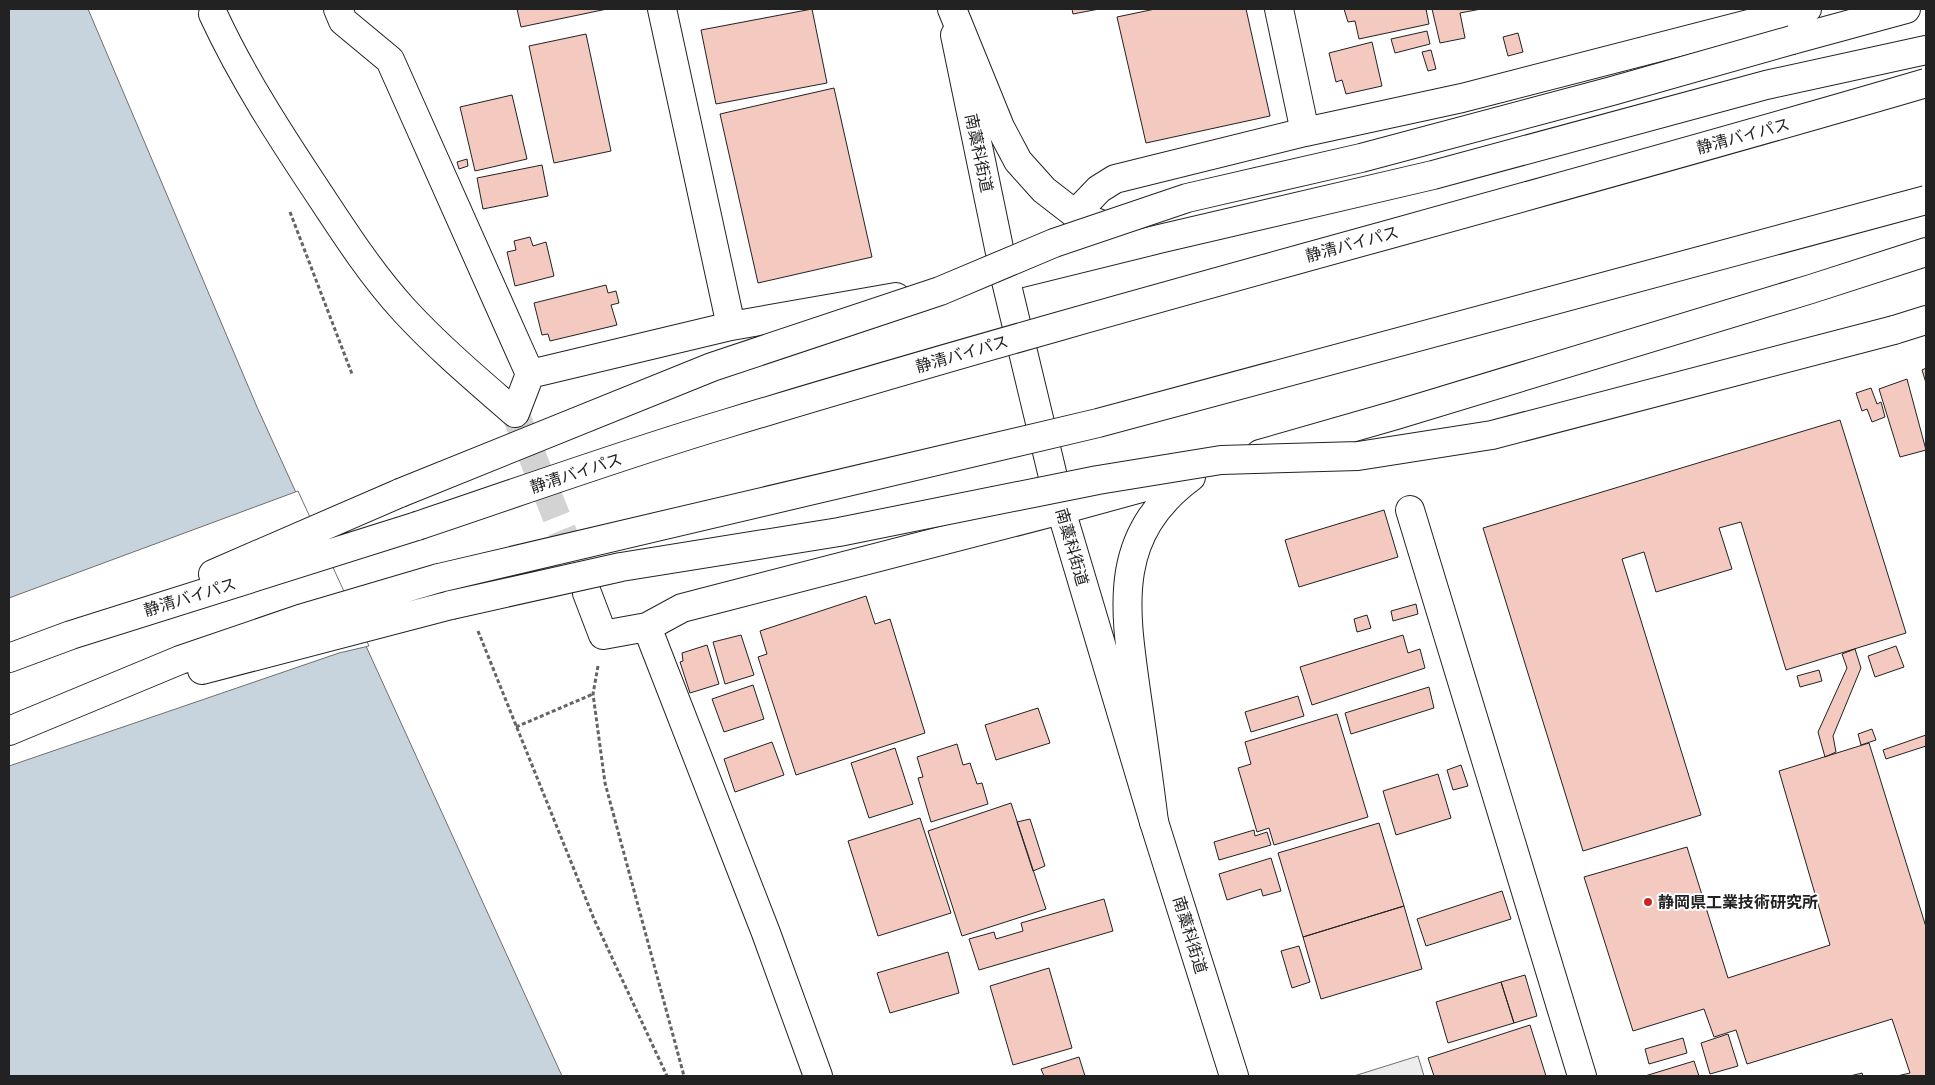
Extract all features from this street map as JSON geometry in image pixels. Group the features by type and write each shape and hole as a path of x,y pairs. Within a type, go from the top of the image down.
{"main road":[{"path":"212,14 232,55 306,176 366,264 403,309 443,349 515,413 530,374 390,60 343,21 338,9"},
{"path":"662,9 731,326"},
{"path":"950,9 1000,127 1018,161 1044,190 1074,214 1114,231 1158,239"},
{"name":"南藁科街道","path":"950,9 1005,277 1061,510 1154,822 1234,1076"},
{"path":"1279,9 1305,132"},
{"path":"1074,214 1099,189 1116,178 1305,132 1462,98 1806,9"},
{"path":"71,635 400,493 703,371 940,291 1054,243 1187,198 1361,158 1612,91 1894,10"},
{"path":"530,374 731,326 1005,277 1433,175 1766,84 1926,50"},
{"name":"静清バイパス","path":"9,658 71,635 417,526 739,420 1069,323 1795,122 1926,83"},
{"path":"9,731 78,704 180,660 300,619 439,578 1098,423 1926,200"},
{"path":"587,593 603,635 647,628 682,608 1061,510 1198,472 1415,409 1926,252"},
{"path":"78,704 451,605 621,567 839,532 1098,480 1221,460 1358,456 1492,435 1926,320"},
{"path":"1154,822 1127,629 1127,583 1138,538 1155,511 1175,489 1198,472"},
{"path":"1410,510 1582,1076"},
{"path":"647,628 766,933 818,1076"}],"path":[{"path":"474,623 594,919 667,1076"},
{"path":"603,635 594,694 605,783 684,1076"},
{"path":"516,726 594,694"}],"shaded area":[{"path":"9,9 88,9 257,407 562,1076 9,1076"},
{"path":"1418,1056 1424,1076 1354,1076"}],"pier":[{"path":"298,491 369,646 339,653 9,766 9,598"}],"building":[{"path":"517,9 607,9 521,27"},
{"path":"812,9 827,83 716,104 701,30"},
{"path":"1072,9 1099,9 1073,14"},
{"path":"1155,9 1246,9 1270,116 1146,143 1117,17"},
{"path":"1344,9 1426,9 1429,24 1359,39 1355,21 1348,22"},
{"path":"1432,9 1481,9 1460,13 1465,38 1440,43"},
{"path":"1427,31 1430,44 1395,53 1391,39"},
{"path":"1518,33 1523,52 1508,56 1503,37"},
{"path":"586,34 611,151 554,163 529,46"},
{"path":"1372,42 1382,86 1346,94 1342,80 1336,82 1329,53"},
{"path":"1431,50 1436,69 1428,71 1422,52"},
{"path":"834,88 872,257 758,283 720,114"},
{"path":"512,95 527,159 475,171 460,107"},
{"path":"467,159 468,166 459,169 457,162"},
{"path":"542,165 548,196 483,209 477,178"},
{"path":"530,237 533,246 546,242 554,276 515,286 507,252 516,250 514,241"},
{"path":"606,285 608,293 616,291 619,303 611,305 617,325 550,341 548,334 542,335 534,303"},
{"path":"1926,368 1926,383 1922,370"},
{"path":"1907,379 1926,450 1900,457 1879,389"},
{"path":"1871,388 1877,404 1881,402 1885,417 1872,422 1867,409 1862,411 1856,393"},
{"path":"1840,420 1906,633 1786,670 1741,522 1719,528 1732,569 1656,592 1644,552 1622,559 1701,815 1583,851 1483,528"},
{"path":"1384,510 1398,557 1299,587 1285,540"},
{"path":"866,596 875,624 890,619 925,733 796,775 758,657 767,654 760,631"},
{"path":"1416,604 1418,614 1393,621 1391,611"},
{"path":"1367,615 1371,628 1357,632 1354,619"},
{"path":"741,635 754,675 725,684 713,642"},
{"path":"1403,635 1408,653 1420,649 1425,668 1312,705 1300,667"},
{"path":"707,645 719,684 690,693 680,662 683,661 682,653"},
{"path":"1896,646 1904,667 1875,677 1868,656"},
{"path":"1855,649 1861,668 1833,736 1836,752 1825,757 1818,732 1847,668 1842,654"},
{"path":"1819,670 1822,681 1800,687 1797,676"},
{"path":"753,685 764,719 724,732 712,699"},
{"path":"1429,687 1434,708 1351,734 1345,713"},
{"path":"1298,696 1304,716 1251,732 1245,712"},
{"path":"1038,708 1050,743 996,760 985,725"},
{"path":"1337,714 1368,817 1274,845 1269,828 1257,832 1238,768 1251,764 1245,742"},
{"path":"1872,729 1876,740 1861,745 1858,734"},
{"path":"1926,735 1926,746 1886,759 1883,750"},
{"path":"772,742 784,775 735,792 724,759"},
{"name":"静岡県工業技術研究所","path":"1869,743 1926,927 1926,1076 1897,1076 1910,1073 1892,1019 1747,1064 1736,1030 1714,1037 1704,1009 1633,1031 1584,877 1687,847 1728,978 1830,945 1779,771"},
{"path":"957,744 963,765 970,763 977,784 982,783 988,804 931,822 918,778 923,777 917,757"},
{"path":"895,748 913,804 869,818 851,763"},
{"path":"1461,765 1468,786 1453,790 1447,770"},
{"path":"1438,774 1451,818 1396,835 1383,791"},
{"path":"1011,803 1046,909 962,936 928,831"},
{"path":"920,818 951,913 878,936 848,841"},
{"path":"1030,819 1045,866 1033,871 1017,822"},
{"path":"1379,823 1404,906 1303,937 1278,853"},
{"path":"1254,830 1255,836 1267,832 1271,845 1219,860 1214,842"},
{"path":"1271,858 1281,891 1263,896 1261,889 1227,900 1219,874"},
{"path":"1502,891 1511,919 1426,946 1417,919"},
{"path":"1104,899 1113,931 979,970 969,939 994,932 996,939 1023,931 1021,923"},
{"path":"1404,906 1422,969 1321,999 1303,937"},
{"path":"1299,946 1310,982 1292,988 1281,951"},
{"path":"948,952 959,993 890,1013 877,973"},
{"path":"1049,968 1072,1048 1013,1065 990,986"},
{"path":"1525,975 1537,1016 1514,1023 1501,982"},
{"path":"1501,982 1514,1023 1448,1043 1436,1002"},
{"path":"1530,1025 1546,1076 1434,1076 1428,1058"},
{"path":"1728,1034 1738,1066 1710,1074 1701,1043"},
{"path":"1683,1038 1687,1053 1649,1064 1645,1049"},
{"path":"1079,1057 1085,1076 1044,1076 1041,1069"},
{"path":"1694,1061 1699,1076 1645,1076"},
{"path":"1862,1073 1863,1076 1850,1076"}],"tunnel":[{"path":"515,413 587,593"}],"place":[{"name":"静岡県工業技術研究所","path":"1648,902"}]}
